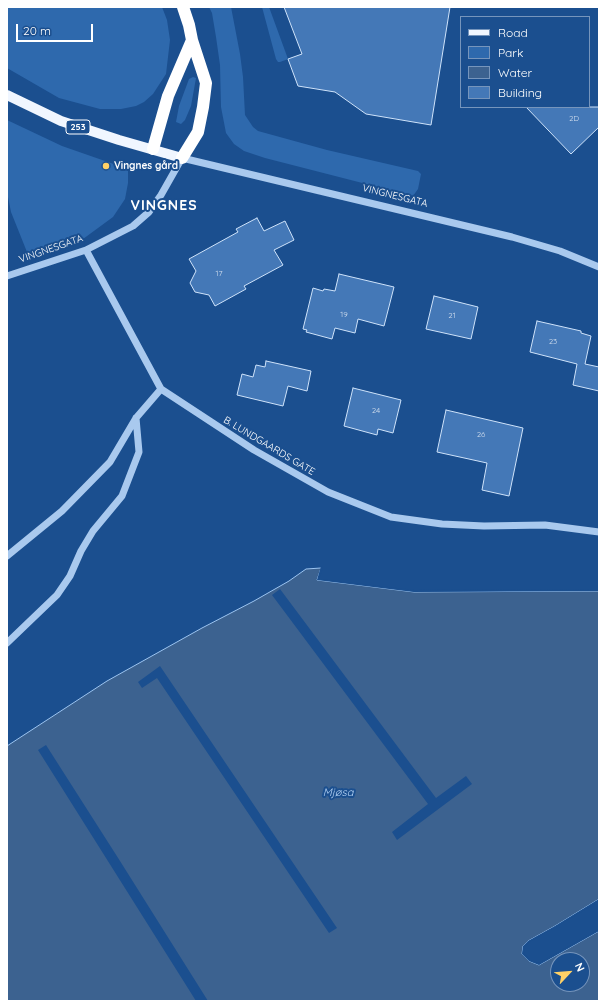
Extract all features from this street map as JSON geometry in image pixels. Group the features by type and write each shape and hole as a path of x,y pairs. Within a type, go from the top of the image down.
{"highway":[{"path":"182,158 198,132 206,83 183,7"},
{"path":"153,149 168,96 192,40"}],"main road":[{"name":"VINGNESGATA","path":"7,95 62,121 113,138 182,158"}],"street":[{"name":"VINGNESGATA","path":"7,276 70,257 133,226 149,212 161,195 182,158 512,237 560,251 599,267"},
{"path":"7,556 62,511 110,462 136,418 161,389 86,250"},
{"name":"B. LUNDGAARDS GATE","path":"161,389 254,450 328,492 391,516 442,524 484,526 545,525 599,532"},
{"path":"7,643 57,595 70,576 80,551 122,496 139,452 136,418"}],"green space":[{"path":"7,7 162,7 167,20 170,40 166,74 153,94 144,102 136,106 121,109 100,109 59,98 7,68"},
{"path":"209,7 231,7 243,77 245,115 253,127 258,131 327,150 418,171 421,174 418,189 413,196 265,158 244,151 234,144 226,133 221,107 220,65 212,13"},
{"path":"262,7 269,7 288,59 278,62 276,59"},
{"path":"193,77 196,78 191,106 185,120 181,124 176,122 179,106 189,79"},
{"path":"7,120 62,146 128,169 128,183 125,199 113,217 83,239 29,257 11,212 7,192"}],"water":[{"name":"Mjøsa","path":"321,568 317,580 414,592 599,591 599,899 528,941 523,946 522,954 529,961 539,965 550,959 550,992 590,992 590,952 562,952 599,931 599,1001 7,1001 7,746 107,681 289,581 306,569"}],"pier":[{"path":"321,566 323,568 319,579 414,590 599,589 599,591 414,592 317,580"},
{"path":"280,589 436,798 466,776 472,784 397,840 392,832 428,804 272,595"},
{"path":"160,666 337,928 329,933 157,678 142,688 138,682"},
{"path":"46,745 208,1001 196,1001 38,750"},
{"path":"599,899 599,901 590,907 529,942 525,947 524,953 530,960 539,963 550,957 550,959 539,965 529,961 522,954 523,946 528,941"},
{"path":"599,929 599,931 562,952 558,952"}],"building":[{"path":"284,7 450,7 431,125 366,114 335,92 298,86 288,59 302,54"},
{"path":"599,107 599,127 571,154 527,108"},
{"path":"257,218 264,231 285,221 294,240 274,250 283,265 244,286 246,289 215,306 209,295 195,292 190,283 196,271 189,259 238,232 236,229"},
{"path":"339,274 394,287 384,326 358,319 355,333 335,328 332,339 306,332 307,330 303,329 313,288 323,291 324,289 335,291"},
{"path":"434,296 478,307 471,339 426,329"},
{"path":"537,321 581,331 581,333 591,336 585,364 599,367 599,391 573,385 577,364 530,352"},
{"path":"266,361 311,371 307,391 288,386 283,406 237,395 242,374 253,377 256,365 265,367"},
{"path":"353,388 401,400 393,433 378,429 377,435 344,426"},
{"path":"446,410 523,428 509,496 482,490 487,463 437,452"}],"place":[{"name":"Vingnes gård","path":"106,166"}],"district":[{"name":"VINGNES","path":"164,206"}]}
